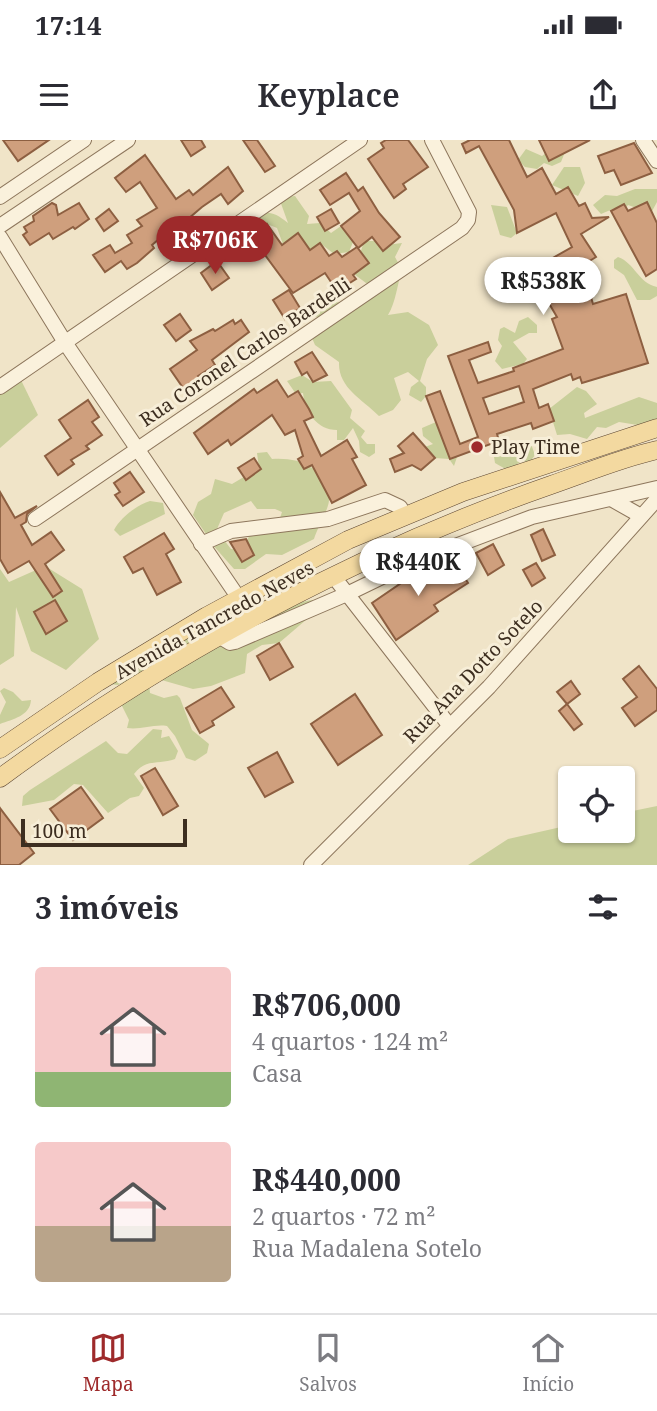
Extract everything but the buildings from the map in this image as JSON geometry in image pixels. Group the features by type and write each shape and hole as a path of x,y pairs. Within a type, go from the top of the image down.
{"main road":[{"name":"Avenida Tancredo Neves","path":"0,749 97,682 237,598 348,540 463,492 657,428"},
{"name":"Avenida Tancredo Neves","path":"0,778 111,702 220,636 334,577 474,512 657,450"}],"street":[{"path":"0,197 84,140"},
{"path":"0,226 128,140"},
{"path":"0,387 360,140"},
{"name":"Rua Coronel Carlos Bardelli","path":"35,519 462,228 468,220 469,212 432,140"},
{"path":"643,140 657,160"},
{"path":"0,237 66,344 253,619"},
{"path":"220,636 230,643 235,642 395,571 531,517 657,488"},
{"path":"611,499 642,516"},
{"name":"Rua Ana Dotto Sotelo","path":"311,865 489,687 657,499"},
{"path":"201,544 232,531 328,519 385,500 400,507 405,516"},
{"path":"395,571 399,546"},
{"path":"334,577 449,725"}],"green space":[{"path":"567,147 561,162 552,166 544,163 537,169 525,167 518,160 526,149 542,156 551,149"},
{"path":"564,167 580,167 585,183 578,196 552,185"},
{"path":"635,189 657,189 657,202 651,213 628,205 620,215 615,208 601,214 593,205 605,195 617,196"},
{"path":"295,196 309,216 307,224 320,223 331,233 341,226 353,242 349,252 334,254 320,243 310,250 298,233 290,239 291,245 284,247 277,228 267,224 255,228 252,215 262,213 275,214 288,223 279,198"},
{"path":"491,205 507,207 517,233 511,238 500,235"},
{"path":"364,241 377,241 382,250 386,245 402,243 395,257 402,270 388,315 408,312 429,325 438,345 427,359 420,381 426,387 426,396 421,402 409,395 411,387 419,381 408,372 394,378 401,400 393,410 379,416 347,386 342,379 339,362 315,345 309,331 330,320 314,316 312,307 336,302 352,305 366,303 370,286 354,274"},
{"path":"618,257 645,281 657,287 657,296 650,300 637,300 624,275 614,268 614,260"},
{"path":"528,317 537,325 537,333 529,333 513,342 527,359 523,364 502,369 495,361 502,346 498,340 500,329 504,327 515,333 519,321"},
{"path":"302,375 313,382 331,381 352,410 350,418 365,431 361,437 367,444 375,444 375,453 369,457 360,452 359,441 353,428 344,440 337,440 337,430 324,427 313,419 306,407 303,393 296,394 287,381"},
{"path":"0,378 20,378 38,415 0,448"},
{"path":"577,387 586,391 597,404 584,413 585,418 639,397 657,403 657,423 650,427 619,422 606,428 597,427 587,439 570,434 557,435 549,409"},
{"path":"436,422 446,426 457,457 454,466 449,459 435,458 425,447 433,444 423,436 422,428"},
{"path":"520,440 531,444 535,455 530,462 521,461 509,471 495,463 494,457 500,451 506,451"},
{"path":"267,452 272,459 301,462 317,472 327,487 328,507 314,539 282,555 266,554 245,569 234,569 211,543 220,535 231,549 242,550 257,521 270,526 279,521 282,512 275,509 257,509 251,501 224,513 217,529 206,534 193,515 198,502 211,494 215,479 232,484 259,468 257,453"},
{"path":"150,501 163,503 165,514 120,536 114,530 129,512"},
{"path":"45,566 82,589 99,639 66,670 31,651 16,607 14,656 0,665 0,569 9,582"},
{"path":"247,600 259,605 249,620 267,624 287,607 313,600 307,619 279,643 262,645 247,654 245,673 211,686 193,689 158,679 149,684 150,693 164,698 177,695 180,698 192,730 209,744 207,753 195,761 186,758 167,726 127,728 129,720 121,704 127,681 118,685 110,684"},
{"path":"4,688 22,701 31,700 28,710 0,724 0,715 6,702 0,691"},
{"path":"153,729 162,730 161,738 169,736 178,751 175,759 148,764 134,774 144,788 139,796 130,798 108,813 83,785 74,784 54,800 22,806 23,796 30,790 106,741 118,753 127,754"},
{"path":"657,806 657,865 468,865 508,839 558,828 558,843 635,843 635,811"}],"place":[{"name":"Play Time","path":"477,447"}]}
